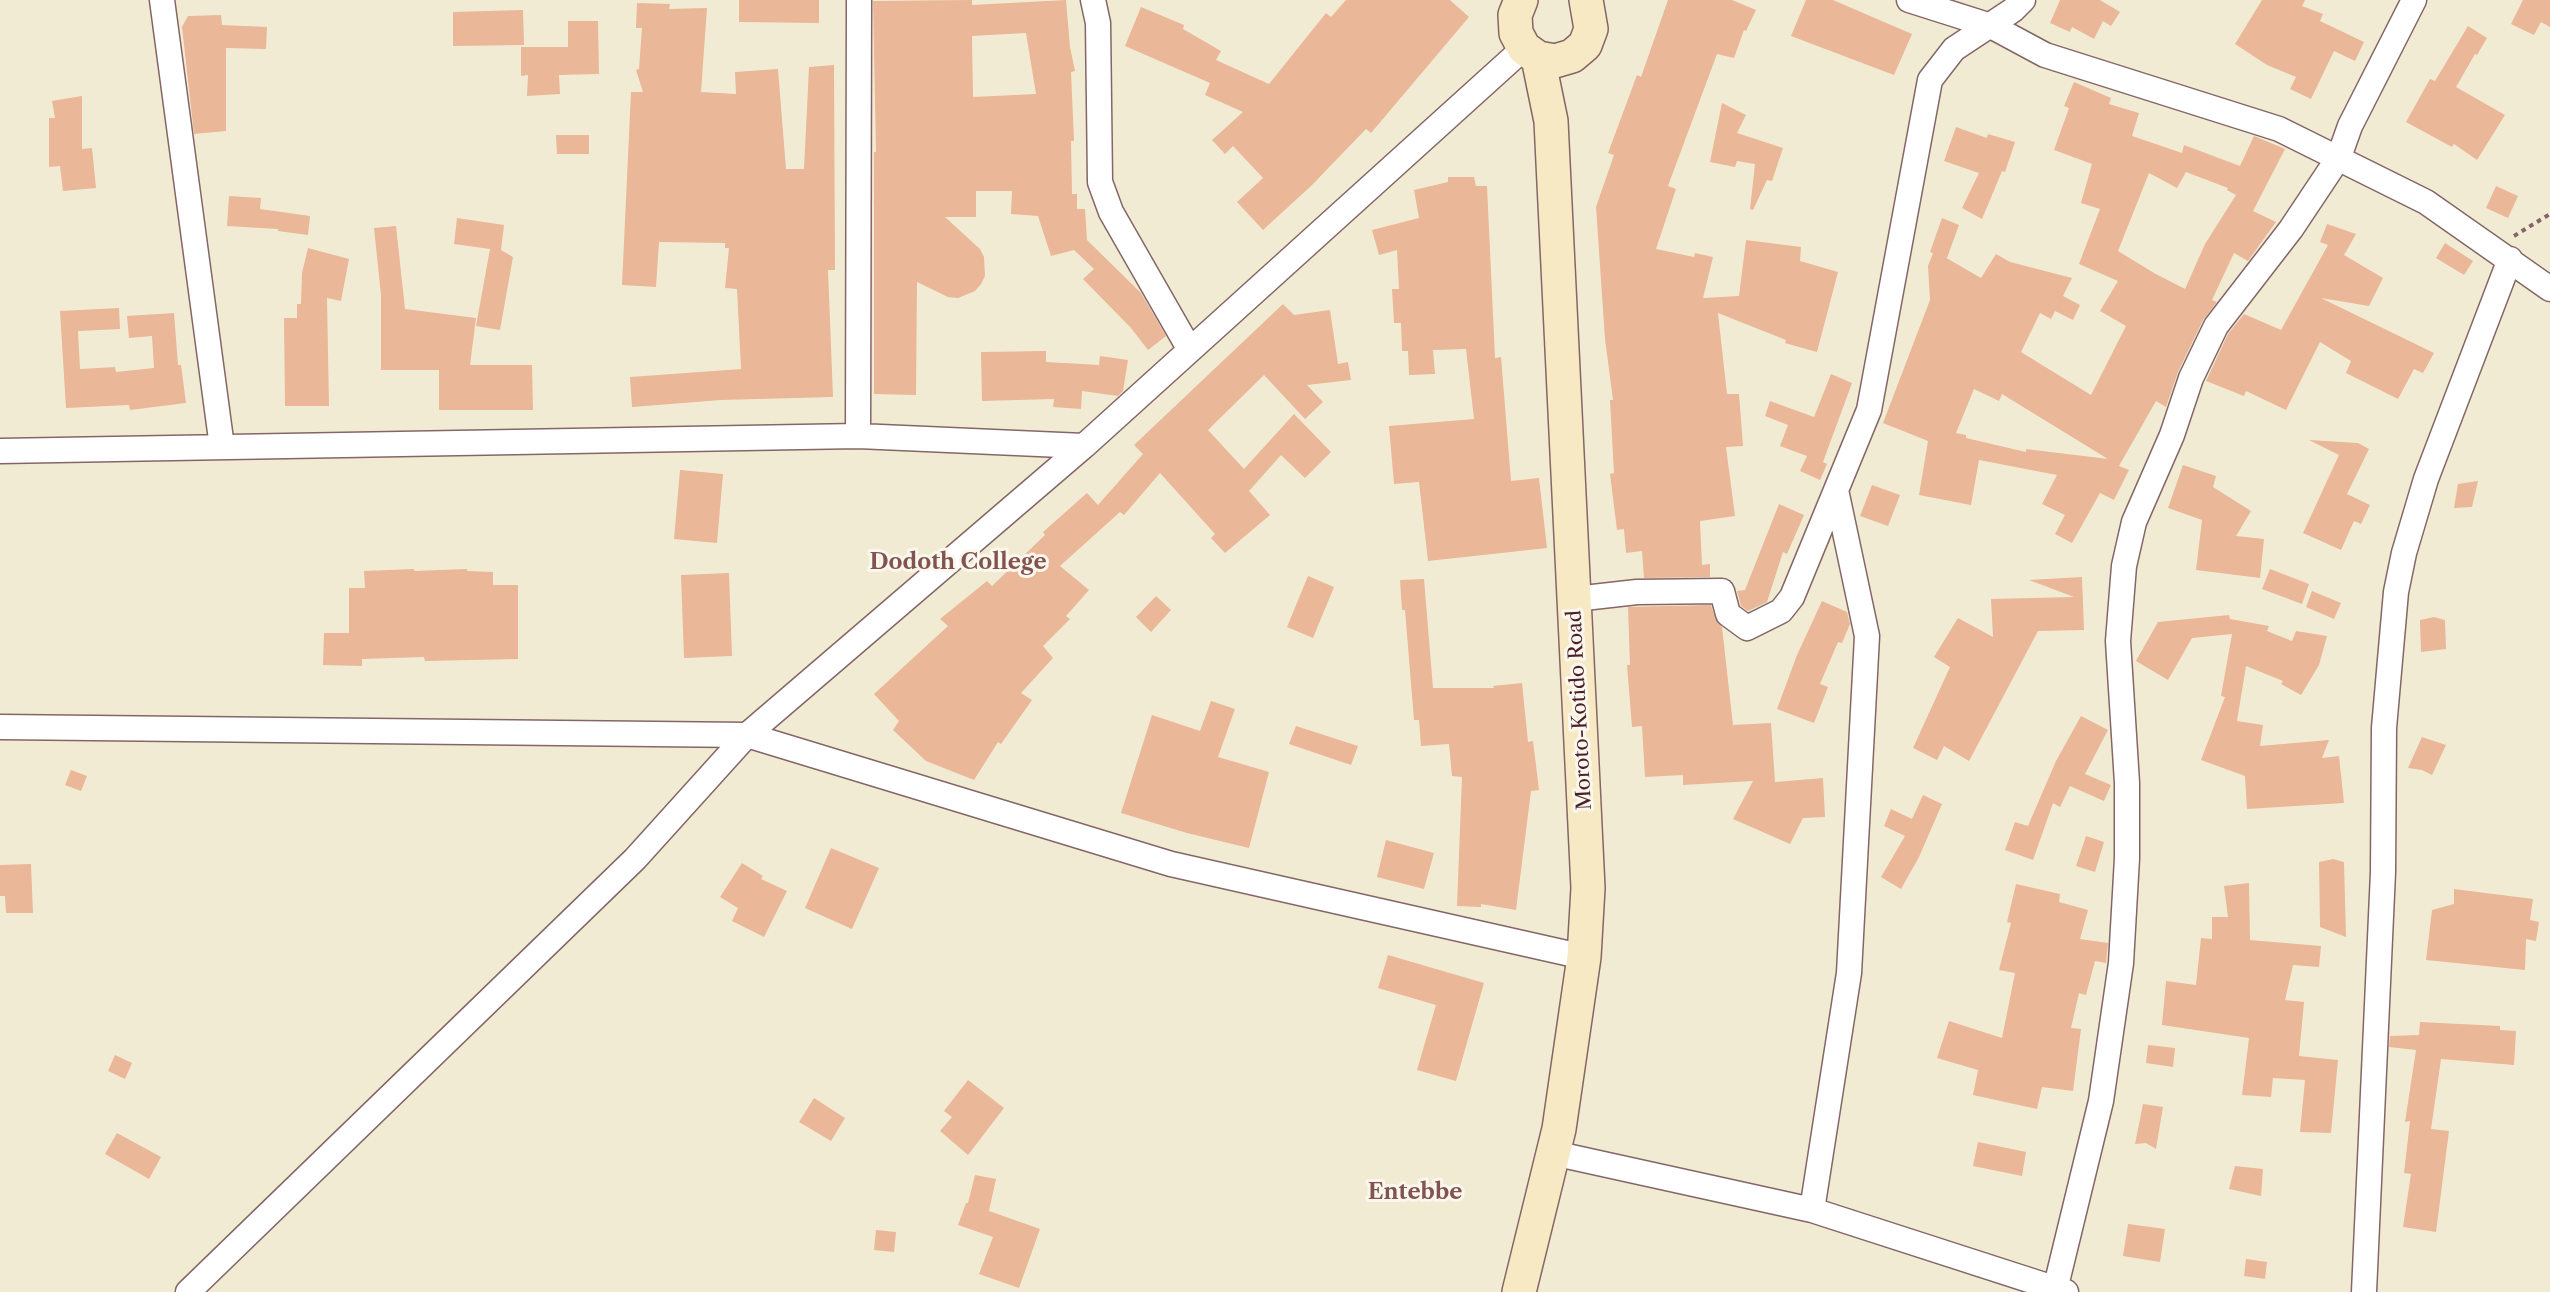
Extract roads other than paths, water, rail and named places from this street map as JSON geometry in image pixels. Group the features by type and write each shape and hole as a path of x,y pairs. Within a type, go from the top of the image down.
{"main road":[{"name":"Moroto-Kotido Road","path":"1519,1292 1553,1153 1584,957 1588,888 1551,121 1531,53 1516,33 1515,15 1521,0"},
{"name":"Moroto-Kotido Road","path":"1551,121 1572,56 1584,45 1591,29 1586,0"},
{"path":"1531,53 1555,61 1572,56"}],"street":[{"path":"162,0 222,447"},
{"path":"858,436 859,0"},
{"path":"1093,0 1098,23 1100,182 1112,212 1190,350"},
{"path":"1909,0 1991,26 2045,55 2279,129 2426,202 2550,289"},
{"path":"1575,599 1637,592 1722,591 1728,614 1747,628 1781,611 1792,597 1869,410 1930,80 1954,49 1991,26 2023,0"},
{"path":"1553,1153 1812,1210 2061,1291 2101,1101 2121,963 2127,858 2127,794 2118,641 2124,566 2134,522 2172,435 2192,378 2216,326 2291,229 2339,157 2350,126 2414,0"},
{"path":"188,1292 635,859 747,735 1084,446 1190,350 1531,53"},
{"path":"2364,1292 2382,872 2384,728 2396,592 2404,552 2426,479 2501,253"},
{"path":"0,450 858,436 1084,446"},
{"path":"1812,1210 1849,973 1867,636 1836,490"},
{"path":"0,727 747,735 1171,864 1584,957"}],"district":[{"name":"Dodoth College","path":"958,563"},
{"name":"Entebbe","path":"1415,1193"}]}
